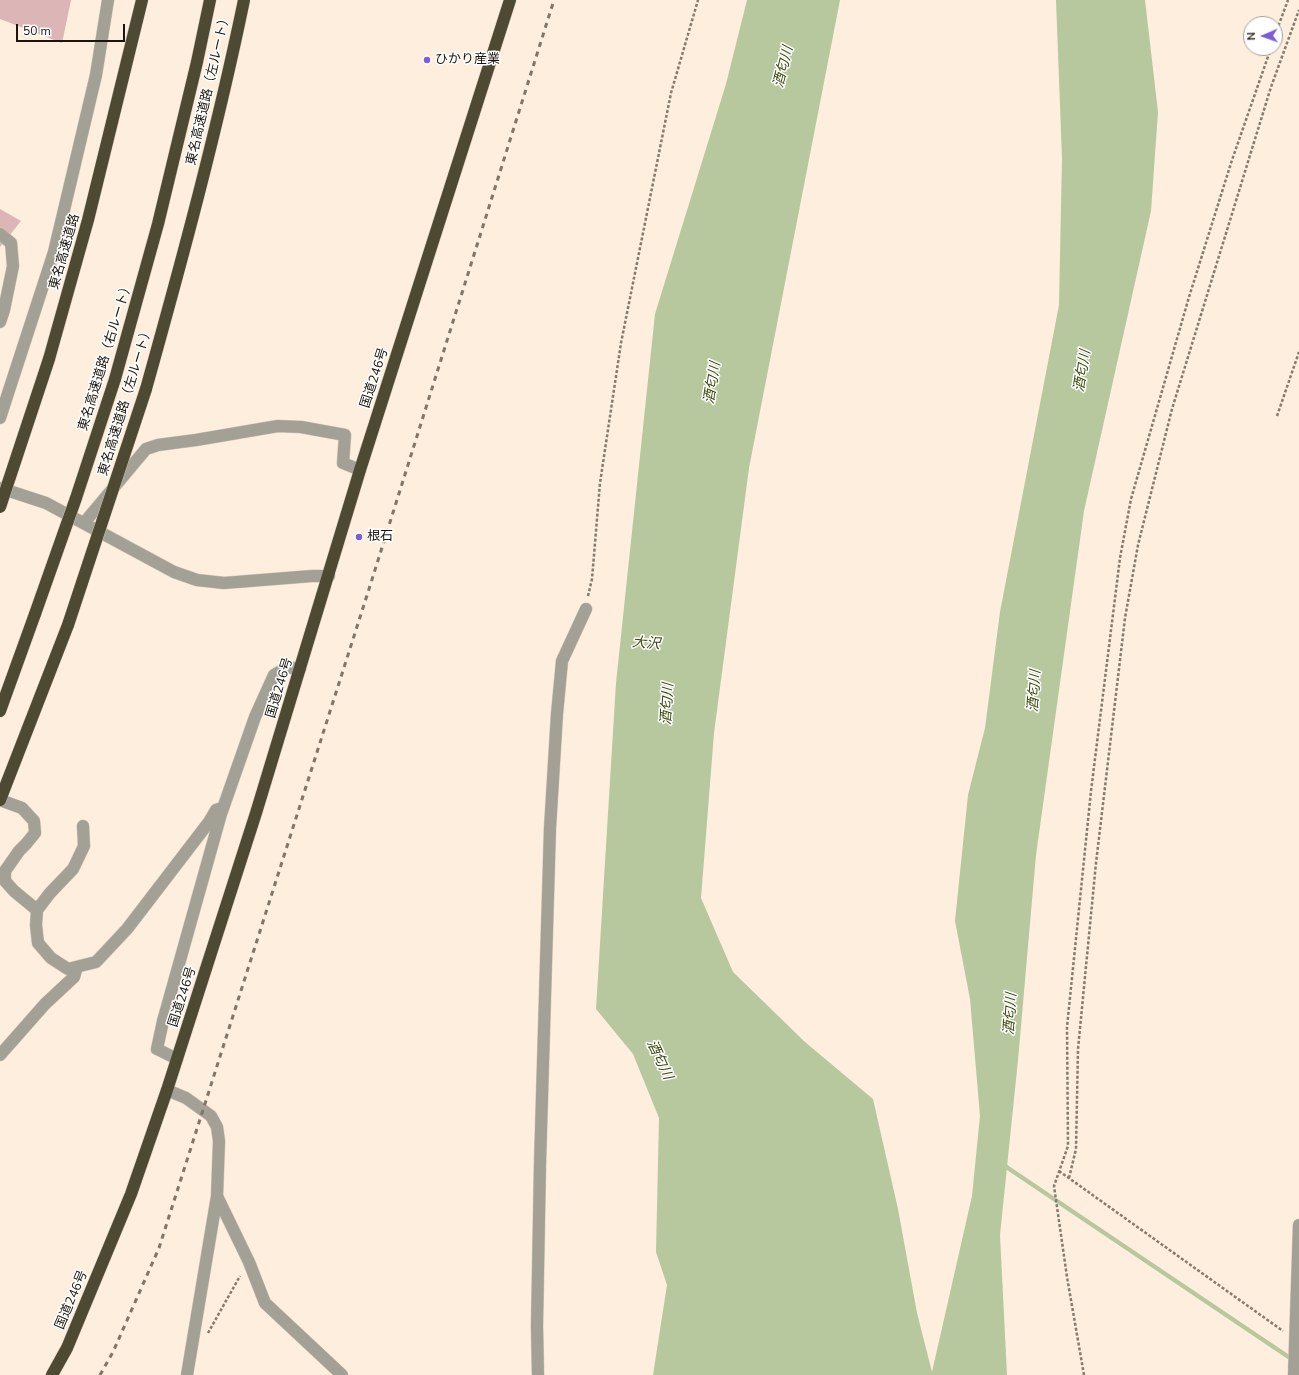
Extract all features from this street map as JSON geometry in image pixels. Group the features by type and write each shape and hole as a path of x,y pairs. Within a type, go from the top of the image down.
{"highway":[{"name":"東名高速道路","path":"0,507 49,359 88,220 142,0"},
{"name":"東名高速道路（右ルート）","path":"0,711 76,498 115,380 158,224 197,62 210,0"},
{"name":"東名高速道路（左ルート）","path":"0,800 68,625 146,389 191,225 230,70 244,0"},
{"name":"国道246号","path":"52,1375 67,1348 125,1208 167,1090 216,942 329,576 360,470 510,0"}],"street":[{"path":"0,418 54,252 96,75 108,0"},
{"path":"0,234 11,243 12,266 4,310 0,322"},
{"path":"84,523 146,449 158,445 278,426 301,427 345,435 343,463 360,470"},
{"path":"0,488 46,503 174,572 197,580 224,583 329,576"},
{"path":"538,1375 537,1326 549,836 562,660 586,609"},
{"path":"177,1059 157,1049 163,1021 223,807 255,717 274,674 287,667 300,670"},
{"path":"0,800 22,808 34,821 34,833 5,871 5,881 14,891 37,910"},
{"path":"83,826 84,846 73,869 50,893 37,910 36,925 38,943 50,958 68,969 96,962 127,929 216,810 223,807"},
{"path":"0,1055 45,1004 74,977 77,967"},
{"path":"167,1090 186,1098 204,1110 217,1127 219,1141 217,1196 187,1375"},
{"path":"217,1196 249,1262 265,1303 342,1375"},
{"path":"1294,1375 1299,1225"}],"path":[{"path":"586,609 592,579 600,482 621,343 671,93 698,0"},
{"path":"1282,16 1288,0"},
{"path":"1069,1178 1076,1149 1078,1049 1096,863 1125,618 1138,545 1177,394 1271,87 1299,10"},
{"path":"1084,1375 1067,1277 1054,1186 1068,1146 1067,1027 1091,792 1120,558 1131,499 1188,297 1267,56"},
{"path":"1277,416 1299,352"},
{"path":"1058,1171 1296,1340"},
{"path":"208,1334 249,1262"}],"shaded area":[{"path":"0,0 71,0 62,43 0,19"},
{"path":"0,209 21,221 0,247"}],"water":[{"path":"747,0 840,0 749,468 714,733 701,898 733,972 805,1042 873,1099 898,1209 917,1313 932,1372 972,1196 980,1116 970,999 955,921 968,795 985,728 1000,612 1059,305 1062,158 1056,0 1145,0 1158,112 1151,211 1084,511 1036,855 1018,1060 1000,1235 1007,1375 653,1375 667,1285 656,1252 659,1118 633,1054 596,1009 616,683 655,314 726,84"}],"waterway":[{"path":"1002,1164 1293,1360"}],"railway":[{"path":"100,1375 113,1352 159,1248 369,589 554,0"}],"place":[{"name":"ひかり産業","path":"427,60"},
{"name":"根石","path":"359,537"}],"water label":[{"name":"酒匂川","path":"784,67"},
{"name":"酒匂川","path":"1083,371"},
{"name":"酒匂川","path":"713,383"},
{"name":"大沢","path":"646,644"},
{"name":"酒匂川","path":"1035,691"},
{"name":"酒匂川","path":"668,704"},
{"name":"酒匂川","path":"1011,1014"},
{"name":"酒匂川","path":"659,1060"}]}
